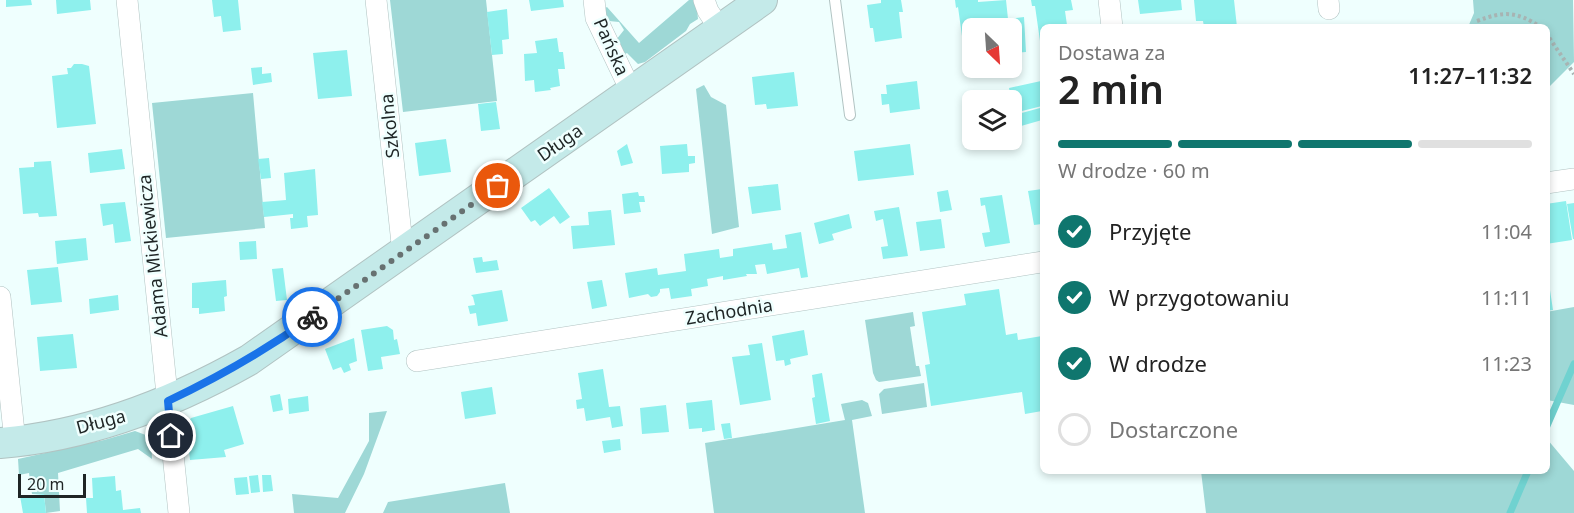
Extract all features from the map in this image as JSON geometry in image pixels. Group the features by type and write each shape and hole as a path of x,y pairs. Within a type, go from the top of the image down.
{"street":[{"name":"Adama Mickiewicza","path":"127,0 179,513"},
{"name":"Szkolna","path":"376,0 403,253"},
{"name":"Pańska","path":"594,0 596,18 632,93"},
{"path":"704,0 708,11 720,29"},
{"name":"Długa","path":"8,442 82,428 168,401 210,382 249,360 762,0"},
{"path":"1109,0 1112,24"},
{"path":"1550,182 1574,179"},
{"name":"Zachodnia","path":"417,362 1040,262"},
{"path":"0,297 8,442"}],"lane":[{"path":"835,0 850,115"}],"path":[{"path":"1476,21 1495,15 1522,15 1536,24"},
{"path":"1550,39 1574,74"}],"shaded area":[{"path":"390,0 486,0 497,101 403,112"},
{"path":"689,0 696,0 698,19 690,24 686,31 645,62 638,64 627,53 621,56 616,40 624,30 619,22 609,21 603,9 607,7 639,43"},
{"path":"1473,0 1573,0 1574,62 1550,86 1550,24 1469,24 1474,13"},
{"path":"704,85 711,97 726,105 739,227 712,234 696,89"},
{"path":"253,93 265,228 166,238 152,103"},
{"path":"1574,307 1574,405 1550,401 1550,311"},
{"path":"913,312 915,326 910,327 916,366 919,366 921,376 879,382 873,373 865,320"},
{"path":"924,383 927,407 882,414 879,394 884,389"},
{"path":"862,400 868,403 872,416 852,420 865,513 714,513 705,443 845,420 841,404"},
{"path":"387,411 364,474 345,513 294,513 292,494 338,498 369,441 369,413"},
{"path":"135,431 151,437 152,459 138,449 58,473 60,511 46,513 44,494 32,494 29,473 19,475 18,459"},
{"path":"1550,443 1574,471 1574,513 1206,513 1201,474 1550,474"},
{"path":"505,483 510,513 383,513 388,502"}],"building":[{"path":"6,0 31,0 32,5 6,7"},
{"path":"56,0 90,0 91,10 57,14"},
{"path":"212,0 238,0 241,30 223,32 221,16 214,17"},
{"path":"529,0 563,0 564,7 531,11"},
{"path":"881,0 901,0 903,12 899,12 902,38 875,42 873,28 870,28 867,5 881,3"},
{"path":"955,0 978,0 978,2 1006,0 1008,18 962,18 962,36 958,7 956,8"},
{"path":"1031,0 1071,0 1073,10 1065,11 1067,24 1040,24 1040,41 1035,6 1032,6"},
{"path":"1138,0 1181,0 1182,10 1140,14"},
{"path":"1194,0 1234,0 1237,24 1204,24 1203,21 1196,21"},
{"path":"507,9 509,39 502,40 503,54 492,55 487,12"},
{"path":"1024,17 1026,52 1022,52 1022,18 1016,18"},
{"path":"557,38 559,52 563,52 565,69 558,69 560,86 535,92 534,80 525,81 524,54 537,53 535,41"},
{"path":"347,50 352,96 318,99 313,53"},
{"path":"74,64 89,66 96,124 57,128 52,76 68,74 67,68 71,68"},
{"path":"262,67 262,74 271,73 272,82 253,85 251,68"},
{"path":"794,72 798,106 767,109 766,104 755,105 752,77"},
{"path":"917,81 920,109 890,113 889,104 882,105 881,94 887,94 886,85"},
{"path":"1040,81 1040,106 1022,111 1022,90 1009,90 1009,88"},
{"path":"496,102 500,129 481,131 478,104"},
{"path":"1040,108 1040,121 1022,126 1022,113"},
{"path":"446,139 451,172 419,176 415,143"},
{"path":"627,144 633,163 621,166 617,151"},
{"path":"687,144 688,156 695,156 695,163 689,164 689,172 662,174 660,146"},
{"path":"910,144 914,175 858,181 854,151"},
{"path":"122,149 125,169 90,173 88,153"},
{"path":"269,158 271,178 261,179 258,159"},
{"path":"51,161 57,216 39,217 38,213 23,214 19,168 34,167 34,162"},
{"path":"315,169 318,215 307,216 308,227 291,229 290,218 293,218 293,214 264,217 262,202 286,200 284,173"},
{"path":"778,184 781,210 752,214 748,187"},
{"path":"549,188 570,217 560,224 554,216 540,226 535,220 531,222 521,208"},
{"path":"1040,189 1040,224 1034,225 1028,191"},
{"path":"948,190 952,210 940,212 937,192"},
{"path":"638,192 639,196 644,196 645,202 639,202 641,212 624,214 622,194"},
{"path":"1002,195 1010,243 985,247 982,233 990,232 985,205 981,206 980,198"},
{"path":"1566,201 1572,240 1550,243 1550,203"},
{"path":"125,202 131,241 115,243 113,224 103,226 100,204"},
{"path":"1574,203 1574,239 1573,239 1567,204"},
{"path":"899,207 908,256 883,259 881,247 888,246 883,219 876,221 874,211"},
{"path":"611,210 615,245 573,249 571,226 589,225 588,212"},
{"path":"849,214 852,228 832,234 834,240 819,244 814,223"},
{"path":"941,219 945,248 920,251 916,222"},
{"path":"801,232 808,277 801,278 799,268 767,274 765,264 755,265 757,274 746,274 747,276 723,280 723,276 707,279 708,286 691,289 692,296 671,299 669,288 660,289 657,296 651,297 648,294 629,298 625,273 657,268 658,275 686,271 684,254 719,249 720,258 733,256 733,249 772,243 773,250 787,248 785,235"},
{"path":"86,238 88,260 57,264 55,241"},
{"path":"256,241 257,259 240,260 239,242"},
{"path":"482,257 483,262 497,260 499,270 476,273 473,258"},
{"path":"58,267 62,302 31,305 27,270"},
{"path":"283,268 287,300 276,301 272,269"},
{"path":"226,280 225,311 199,314 199,308 192,308 192,283"},
{"path":"602,280 607,306 592,309 587,282"},
{"path":"999,289 1006,335 1017,333 1018,340 1040,336 1040,411 1025,414 1022,392 931,406 925,365 930,364 922,312 966,305 964,294"},
{"path":"502,290 508,321 478,326 476,313 470,314 468,306 475,305 471,295"},
{"path":"1550,290 1553,310 1550,310"},
{"path":"118,295 119,310 90,314 89,299"},
{"path":"387,326 393,330 394,340 397,339 400,354 381,357 383,369 368,371 361,330"},
{"path":"804,330 808,355 790,359 791,364 785,366 784,360 776,361 772,336"},
{"path":"73,334 77,368 40,371 37,337"},
{"path":"354,338 357,361 349,364 351,370 344,373 341,367 333,370 325,349"},
{"path":"762,343 771,400 740,405 732,357 750,355 748,345"},
{"path":"603,369 609,407 620,406 623,426 612,428 610,417 586,421 584,408 577,409 576,400 582,399 578,373"},
{"path":"822,373 830,421 816,424 812,398 815,397 812,375"},
{"path":"492,387 496,414 465,419 461,392"},
{"path":"280,394 283,410 273,412 270,396"},
{"path":"308,396 309,411 289,414 288,399"},
{"path":"712,400 715,430 702,432 702,428 689,429 686,403"},
{"path":"666,405 669,432 642,434 640,408"},
{"path":"233,406 244,444 224,450 226,457 190,460 186,425 191,418"},
{"path":"730,423 732,438 724,439 721,424"},
{"path":"620,439 621,450 604,453 602,441"},
{"path":"258,475 260,492 251,493 249,476"},
{"path":"262,475 271,475 273,491 263,492"},
{"path":"115,476 116,491 121,490 123,510 140,508 141,513 87,513 86,498 93,498 92,478"},
{"path":"247,477 249,494 236,495 234,478"},
{"path":"44,494 46,513 23,513 20,496"}],"waterway":[{"path":"1550,419 1574,364"},
{"path":"1510,513 1527,474"}],"way so far":[{"path":"312,317 498,186"}],"route":[{"path":"171,436 168,401 210,382 249,360 312,317"}]}
